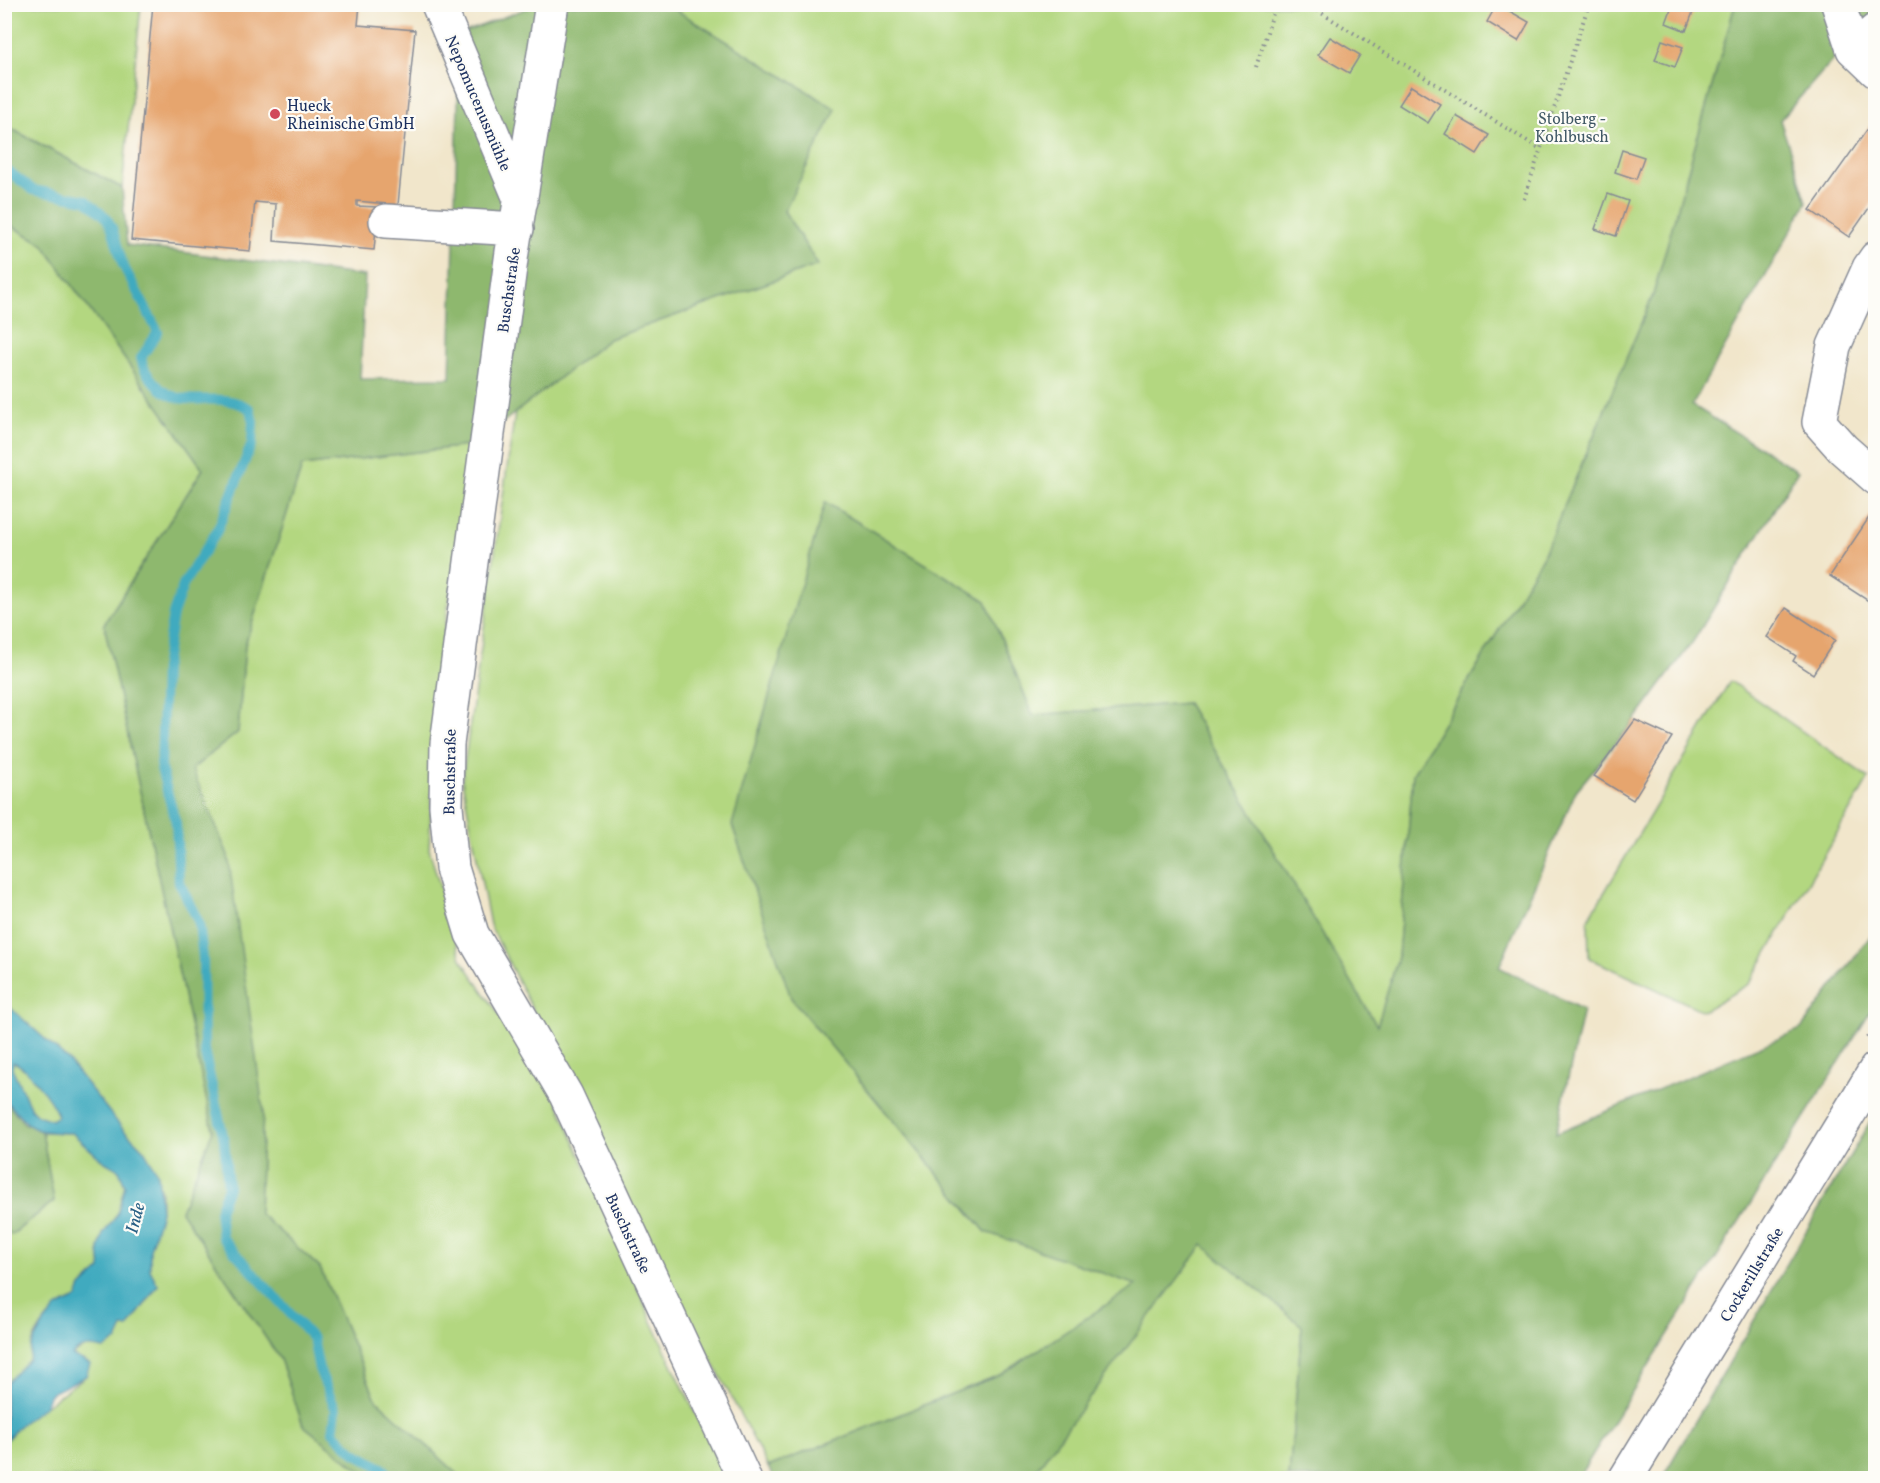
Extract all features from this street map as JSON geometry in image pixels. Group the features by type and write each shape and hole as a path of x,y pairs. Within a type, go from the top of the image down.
{"street":[{"name":"Nepomucenusmühle","path":"438,4 517,227"},
{"name":"Buschstraße","path":"552,4 517,227 447,744 446,806 452,868 472,934 566,1095 744,1479"},
{"path":"1838,4 1868,50"},
{"path":"386,221 517,227"},
{"path":"1875,258 1834,346 1819,422 1843,449 1875,478"},
{"name":"Cockerillstraße","path":"1626,1479 1875,1069"}],"path":[{"path":"1256,67 1276,4"},
{"path":"1308,4 1540,149"},
{"path":"1524,199 1589,4"}],"green space":[{"path":"13,5 141,5 122,188 5,125 5,29 8,27"},
{"path":"535,5 672,5 671,7 836,109 784,211 818,265 609,339 474,445 302,466 245,645 238,732 192,769 228,855 263,1109 259,1213 320,1268 376,1399 462,1478 370,1478 303,1425 280,1359 181,1211 213,1130 104,624 203,469 43,244 5,222 4,125 122,188 127,245 365,276 360,379 450,378 460,34"},
{"name":"Stolberg - Kohlbusch","path":"672,5 1735,5 1653,295 1543,556 1413,774 1398,957 1377,1027 1187,703 1033,715 986,601 825,503 791,998 985,1231 1137,1285 1002,1374 768,1467 639,1222 490,925 462,780 515,413 609,339 818,265 784,211 835,109 670,7"},
{"path":"1735,5 1875,5 1875,12 1780,120 1807,202 1692,405 1798,471 1694,640 1635,720 1576,791 1499,967 1583,1010 1556,1133 1801,1029 1875,930 1875,1005 1578,1478 1289,1478 1302,1326 1203,1245 1030,1478 773,1478 768,1467 1002,1374 1136,1285 986,1232 791,998 732,825 825,502 986,601 1033,715 1187,703 1377,1026 1398,957 1413,774 1543,556 1653,295"},
{"path":"4,222 43,244 203,469 104,624 213,1130 181,1211 280,1359 303,1425 370,1478 5,1478 5,1441 22,1423 86,1376 82,1360 71,1355 89,1345 104,1349 116,1340 123,1327 128,1328 158,1286 150,1270 150,1249 161,1212 161,1191 144,1150 122,1128 67,1059 5,1003"},
{"path":"474,445 437,676 429,849 461,959 555,1096 653,1324 726,1478 462,1478 376,1399 320,1268 259,1213 263,1109 192,769 238,732 245,645 302,466"},
{"path":"1730,681 1869,778 1749,984 1703,1011 1589,958 1588,920"},
{"path":"13,1062 26,1070 39,1085 58,1116 52,1120 37,1115 31,1109 12,1068"},
{"path":"4,1100 24,1123 42,1132 54,1201 11,1235 5,1229"},
{"path":"1875,1113 1875,1478 1662,1478"},
{"path":"42,1132 72,1133 103,1161 119,1170 125,1185 117,1215 103,1234 99,1249 101,1269 81,1287 77,1298 55,1310 44,1322 32,1343 29,1361 5,1389 5,1229 12,1235 54,1201"},
{"path":"1203,1244 1302,1326 1289,1478 1030,1478"}],"water":[{"name":"Inde","path":"5,1003 67,1059 122,1128 144,1150 158,1174 161,1212 150,1249 150,1270 158,1285 128,1328 123,1327 117,1340 104,1349 86,1347 72,1355 90,1364 86,1376 50,1394 44,1407 22,1423 5,1441 5,1389 8,1381 29,1360 31,1346 56,1308 77,1298 81,1287 101,1269 99,1249 103,1234 117,1215 125,1185 119,1170 103,1161 72,1133 39,1130 28,1123 5,1100","holes":["13,1062 19,1065 39,1086 58,1116 52,1120 37,1115 31,1109 12,1068"]}],"building":[{"name":"Hueck Rheinische GmbH","path":"153,4 360,4 358,25 415,30 398,205 357,201 357,206 378,207 374,250 274,241 276,204 255,202 250,251 131,240"},
{"path":"1497,4 1529,22 1518,41 1487,22"},
{"path":"1673,4 1696,4 1686,31 1666,23"},
{"path":"1330,37 1360,55 1349,73 1318,55"},
{"path":"1662,40 1683,47 1675,67 1655,60"},
{"path":"1411,86 1440,104 1428,123 1399,105"},
{"path":"1456,116 1489,135 1477,154 1445,134"},
{"path":"1876,117 1876,198 1849,237 1810,210"},
{"path":"1622,150 1644,157 1636,179 1615,172"},
{"path":"1608,194 1628,201 1616,236 1595,229"},
{"path":"1876,507 1876,593 1870,602 1830,576"},
{"path":"1786,608 1835,640 1813,674 1793,661 1796,656 1767,637"},
{"path":"1635,720 1672,737 1633,800 1594,776"}],"waterway":[{"path":"4,168 33,190 86,200 106,217 112,228 123,265 158,332 141,358 146,371 164,392 187,399 224,400 250,409 253,422 252,443 217,531 184,583 173,614 164,669 161,769 176,823 179,882 199,923 203,958 204,1050 224,1140 228,1187 219,1211 222,1238 313,1339 319,1369 336,1410 333,1432 355,1453 384,1469 391,1478"}],"place":[{"name":"Hueck Rheinische GmbH","path":"275,114"}]}
